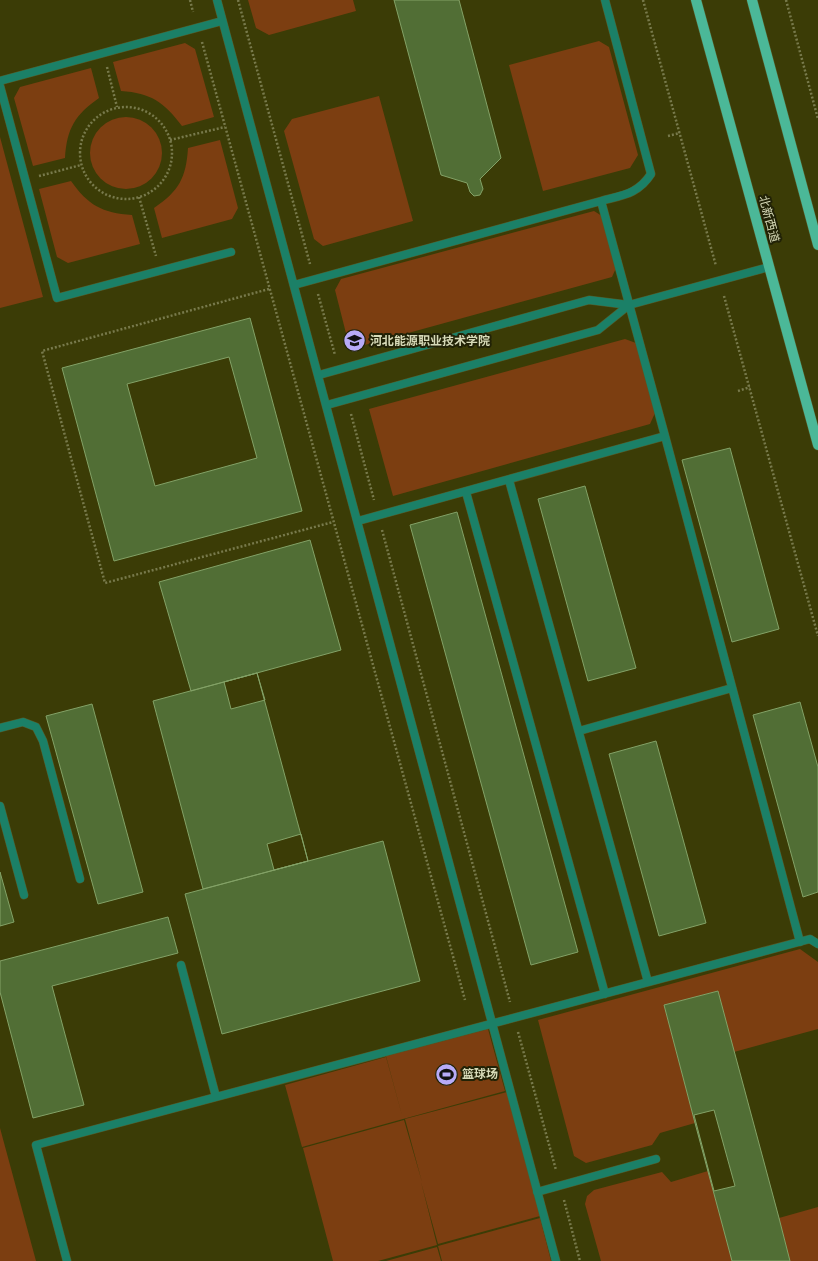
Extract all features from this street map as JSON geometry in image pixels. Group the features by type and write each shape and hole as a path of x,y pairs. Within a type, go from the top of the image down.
{"main road":[{"name":"北新西道","path":"696,0 818,445"},
{"path":"752,0 818,245"}],"lane":[{"path":"217,0 556,1261"},
{"path":"294,285 601,201 631,192 644,185 652,174 605,0"},
{"path":"0,81 222,21"},
{"path":"0,86 57,298 231,252"},
{"path":"601,201 800,942"},
{"path":"319,376 589,300 628,305 769,267"},
{"path":"327,405 598,330 628,305"},
{"path":"358,521 665,436"},
{"path":"509,480 648,982"},
{"path":"466,492 605,994"},
{"path":"578,731 732,688"},
{"path":"0,728 23,722 36,727 43,741 80,879"},
{"path":"0,806 24,895"},
{"path":"67,1261 36,1145 810,939 818,944"},
{"path":"181,966 216,1097"},
{"path":"537,1192 656,1159"}],"path":[{"path":"190,0 194,15"},
{"path":"238,0 338,370"},
{"path":"644,0 818,636"},
{"path":"786,0 818,119"},
{"path":"200,37 464,1000"},
{"path":"103,53 117,108"},
{"path":"131,107 144,110 156,117 170,140 172,154 171,161 162,181 152,191 139,197 124,199 110,196 97,189 87,178 81,165 80,149 84,135 91,122 103,113 117,108 131,107"},
{"path":"170,140 225,127"},
{"path":"668,136 680,133"},
{"path":"25,179 81,165"},
{"path":"139,197 160,270"},
{"path":"269,290 42,351 105,583 333,522"},
{"path":"738,391 750,387"},
{"path":"347,400 580,1261"}],"shaded area":[{"path":"248,0 353,0 356,11 269,35 256,28"},
{"path":"599,41 609,47 638,155 630,168 543,191 509,65"},
{"path":"185,43 195,49 214,117 182,126 163,105 156,100 141,94 121,91 113,62"},
{"path":"91,68 99,98 84,110 70,130 65,158 33,166 14,98 20,87"},
{"path":"379,96 413,221 323,246 314,239 284,131 292,119"},
{"path":"126,117 146,123 156,133 162,153 156,173 146,183 126,189 106,183 96,173 90,153 96,133 106,123"},
{"path":"0,137 43,297 0,308"},
{"path":"220,140 238,208 232,219 162,238 154,208 170,196 180,183 185,168 188,148"},
{"path":"71,181 83,196 104,210 132,215 140,244 68,263 57,257 39,189"},
{"path":"594,211 602,216 616,268 612,277 350,349 335,290 341,279"},
{"path":"625,339 636,343 655,413 650,424 393,496 369,409"},
{"path":"800,949 818,962 818,1029 734,1052 718,991 664,1005 695,1123 660,1133 652,1145 586,1163 574,1156 538,1020"},
{"name":"篮球场","path":"488,1029 505,1091 403,1119 386,1056"},
{"path":"386,1057 403,1119 302,1147 285,1085"},
{"path":"507,1092 540,1216 438,1244 421,1182 437,1245 378,1261 333,1261 303,1148 404,1120 422,1182 405,1119"},
{"path":"0,1128 36,1261 0,1261"},
{"path":"708,1171 732,1261 601,1261 585,1204 587,1196 594,1190 662,1172 671,1182"},
{"path":"818,1207 818,1261 790,1261 779,1218"},
{"path":"540,1218 551,1261 442,1261 438,1246"},
{"path":"437,1247 441,1261 386,1261"}],"building":[{"path":"394,0 459,0 501,158 480,179 483,189 480,195 474,196 470,192 467,183 441,175"},
{"path":"250,318 302,511 114,561 62,368","holes":["229,357 257,458 155,486 127,384"]},
{"path":"730,448 779,629 732,642 682,460"},
{"path":"585,486 636,668 588,681 538,499"},
{"path":"457,512 578,952 531,965 410,525"},
{"path":"310,540 341,650 191,691 159,582"},
{"path":"257,673 308,861 203,889 153,701"},
{"path":"257,673 265,700 231,709 224,682"},
{"path":"800,702 818,767 818,892 803,897 753,715"},
{"path":"92,704 143,892 98,904 46,716"},
{"path":"656,741 706,923 659,936 609,754"},
{"path":"301,834 308,861 274,870 267,844"},
{"path":"383,841 420,981 222,1034 185,894"},
{"path":"0,872 14,922 0,926"},
{"path":"168,917 178,953 52,986 84,1105 33,1118 0,992 0,961"},
{"path":"718,991 790,1261 732,1261 695,1123 664,1005"},
{"path":"714,1110 735,1186 714,1191 694,1115"}],"place":[{"name":"河北能源职业技术学院","path":"354,341"},
{"name":"篮球场","path":"446,1074"}]}
